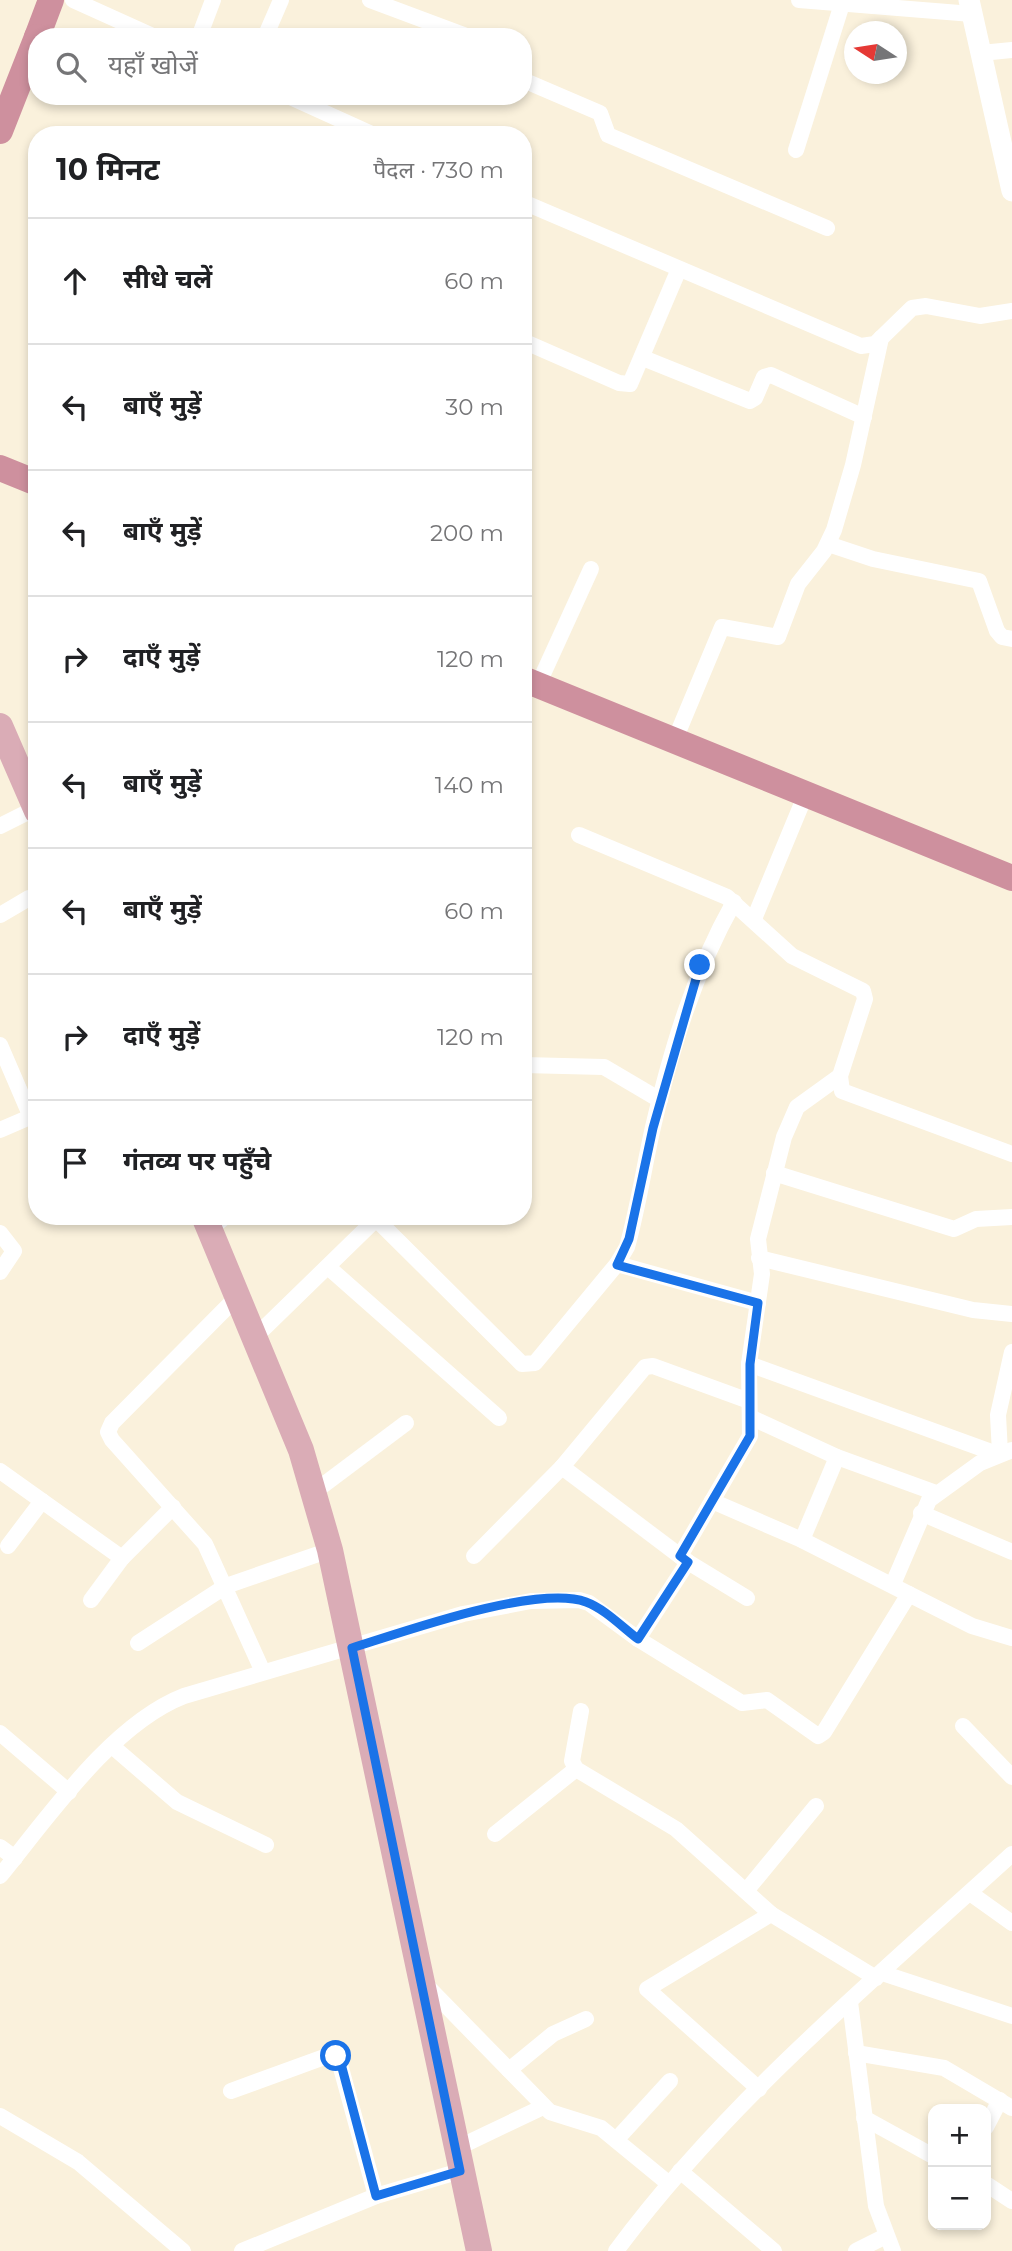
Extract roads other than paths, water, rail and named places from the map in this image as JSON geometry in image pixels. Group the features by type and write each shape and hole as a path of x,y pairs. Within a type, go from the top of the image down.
{"highway":[{"path":"40,28 51,0"},
{"path":"0,153 1,129 28,60"},
{"path":"0,468 28,479"},
{"path":"532,682 805,796 1012,878"}],"main road":[{"path":"0,726 28,791"},
{"path":"214,1225 237,1297 314,1492 330,1550 422,1980 457,2160 479,2251"}],"street":[{"path":"73,0 135,28"},
{"path":"202,28 213,0"},
{"path":"269,28 281,0"},
{"path":"370,0 445,28"},
{"path":"799,0 842,4 970,7 1011,183"},
{"path":"796,150 842,4"},
{"path":"981,53 1012,50"},
{"path":"532,84 600,113 608,135 827,228"},
{"path":"308,105 354,126"},
{"path":"532,206 854,344 871,346 907,310 918,306 980,316 1012,311"},
{"path":"532,345 624,385 633,382 679,269"},
{"path":"674,742 722,627 778,637 798,584 828,544 853,465 881,338"},
{"path":"643,358 750,401 755,398 764,377 771,375 864,417"},
{"path":"828,544 873,559 976,580 983,586 997,631 1012,639"},
{"path":"532,680 591,569"},
{"path":"754,919 805,796"},
{"path":"0,826 28,813"},
{"path":"579,835 734,902 792,956 864,993 864,1004 840,1076 839,1087 848,1094 1012,1154"},
{"path":"0,915 28,899"},
{"path":"384,1225 522,1364 529,1366 535,1363 617,1265 629,1239 660,1100 700,965 734,902"},
{"path":"0,1045 28,1103"},
{"path":"532,1065 604,1067 660,1100"},
{"path":"638,1639 747,1442 750,1364 762,1273 759,1258 760,1228 774,1172 784,1137 797,1107 840,1076"},
{"path":"0,1130 28,1118"},
{"path":"774,1172 954,1229 976,1219 1012,1217"},
{"path":"255,1337 370,1225"},
{"path":"0,1233 14,1251 0,1272"},
{"path":"759,1258 972,1310 1012,1314"},
{"path":"617,1265 758,1303"},
{"path":"328,1267 499,1418"},
{"path":"237,1297 110,1427 112,1440 205,1544 263,1672"},
{"path":"1003,1452 998,1415 1012,1352"},
{"path":"750,1364 1003,1452"},
{"path":"474,1556 562,1467 645,1367 653,1366 749,1409 837,1457 936,1493"},
{"path":"314,1492 407,1423"},
{"path":"893,1584 921,1513 936,1493 1003,1452"},
{"path":"802,1540 837,1457"},
{"path":"562,1467 684,1559 747,1598"},
{"path":"0,1471 122,1558"},
{"path":"8,1546 42,1501"},
{"path":"712,1501 802,1540 972,1626 1012,1638"},
{"path":"91,1600 122,1558 173,1507"},
{"path":"921,1513 1012,1552"},
{"path":"138,1643 226,1586 330,1550"},
{"path":"0,1876 69,1792 137,1721 163,1704 263,1672 463,1614 542,1600 579,1600 589,1603 638,1639 742,1703 749,1704 764,1699 771,1702 818,1736 824,1732 909,1594"},
{"path":"581,1711 572,1761 576,1769 676,1829 771,1914 879,1975 1012,2016"},
{"path":"963,1726 1012,1777"},
{"path":"0,1733 69,1792"},
{"path":"112,1746 177,1802 266,1845"},
{"path":"495,1835 576,1769"},
{"path":"746,1891 816,1806"},
{"path":"0,1847 15,1858"},
{"path":"616,2251 668,2183 759,2089 850,2001 1011,1857"},
{"path":"970,1893 1012,1923"},
{"path":"759,2089 647,1989 771,1914"},
{"path":"422,1980 543,2107 556,2116 594,2124 668,2183"},
{"path":"850,2001 876,2206 890,2244 856,2251"},
{"path":"509,2070 553,2034 586,2019"},
{"path":"856,2053 944,2068 1006,2104 991,2121"},
{"path":"231,2091 327,2056 338,2057 376,2196"},
{"path":"616,2140 670,2081"},
{"path":"242,2251 457,2160 543,2107"},
{"path":"0,2116 78,2162 183,2251"},
{"path":"864,2118 928,2152"},
{"path":"680,2171 774,2251"},
{"path":"991,2188 1012,2201"}]}
